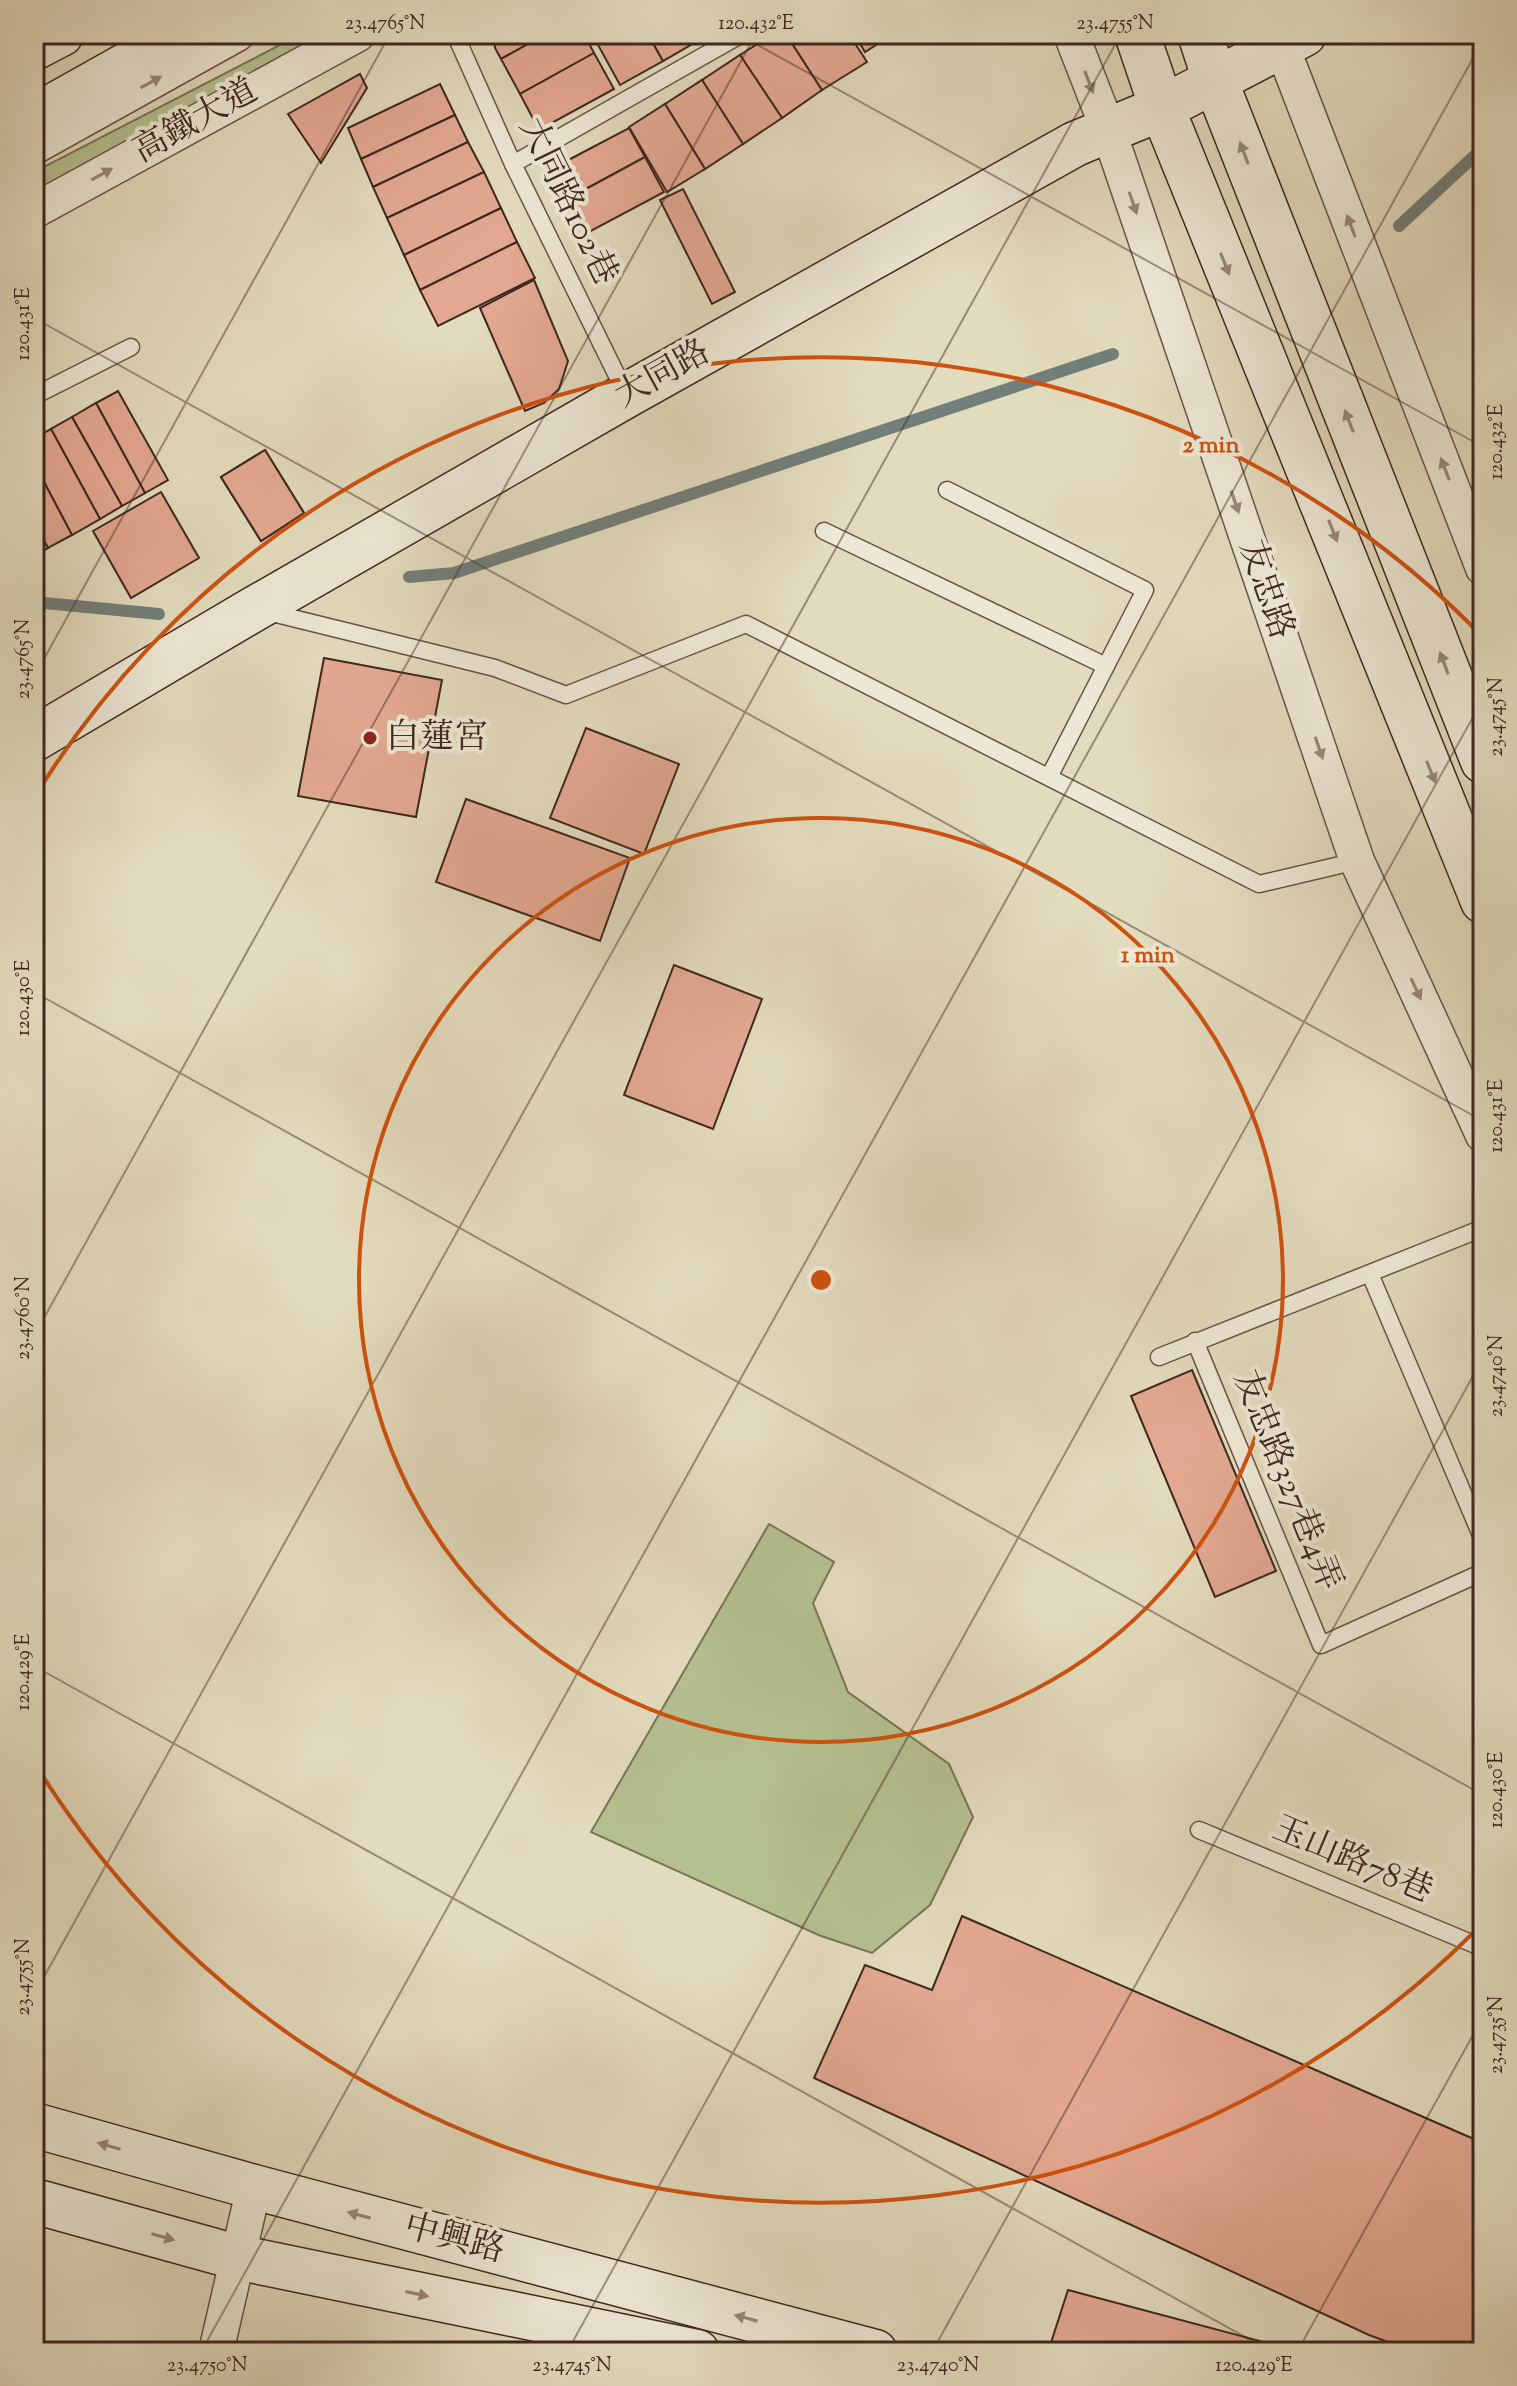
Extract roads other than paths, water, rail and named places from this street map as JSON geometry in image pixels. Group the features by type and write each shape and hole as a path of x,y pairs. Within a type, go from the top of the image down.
{"street":[{"path":"34,48 61,34"},
{"path":"34,117 182,34"},
{"path":"34,147 237,34"},
{"name":"高鐵大道","path":"34,211 358,34"},
{"name":"友忠路","path":"1071,34 1108,129 1357,861 1483,1135"},
{"path":"1137,34 1162,108 1483,901"},
{"path":"1200,34 1215,80 1483,761"},
{"path":"1287,38 1483,568"},
{"name":"大同路","path":"34,739 627,395 1075,144 1162,108 1287,38"},
{"name":"中興路","path":"34,2125 254,2187 875,2352"},
{"path":"216,2352 254,2187"},
{"name":"中興路","path":"34,2201 236,2257 689,2351"}],"lane":[{"name":"大同路102巷","path":"455,34 513,164 627,395"},
{"path":"513,164 742,34"},
{"path":"34,396 131,347"},
{"path":"947,490 1145,590 1049,777"},
{"path":"824,531 1106,666"},
{"path":"254,609 495,668 566,695 746,624 1259,884 1357,861"},
{"path":"1159,1357 1483,1228"},
{"path":"1370,1274 1483,1540"},
{"name":"友忠路327巷4弄","path":"1195,1341 1321,1645 1483,1572"},
{"name":"玉山路78巷","path":"1199,1830 1483,1948"}],"waterway":[{"path":"1399,226 1483,148"},
{"path":"409,577 454,573 1113,354"},
{"path":"34,602 159,614"}],"place":[{"name":"白蓮宮","path":"370,738"}]}
